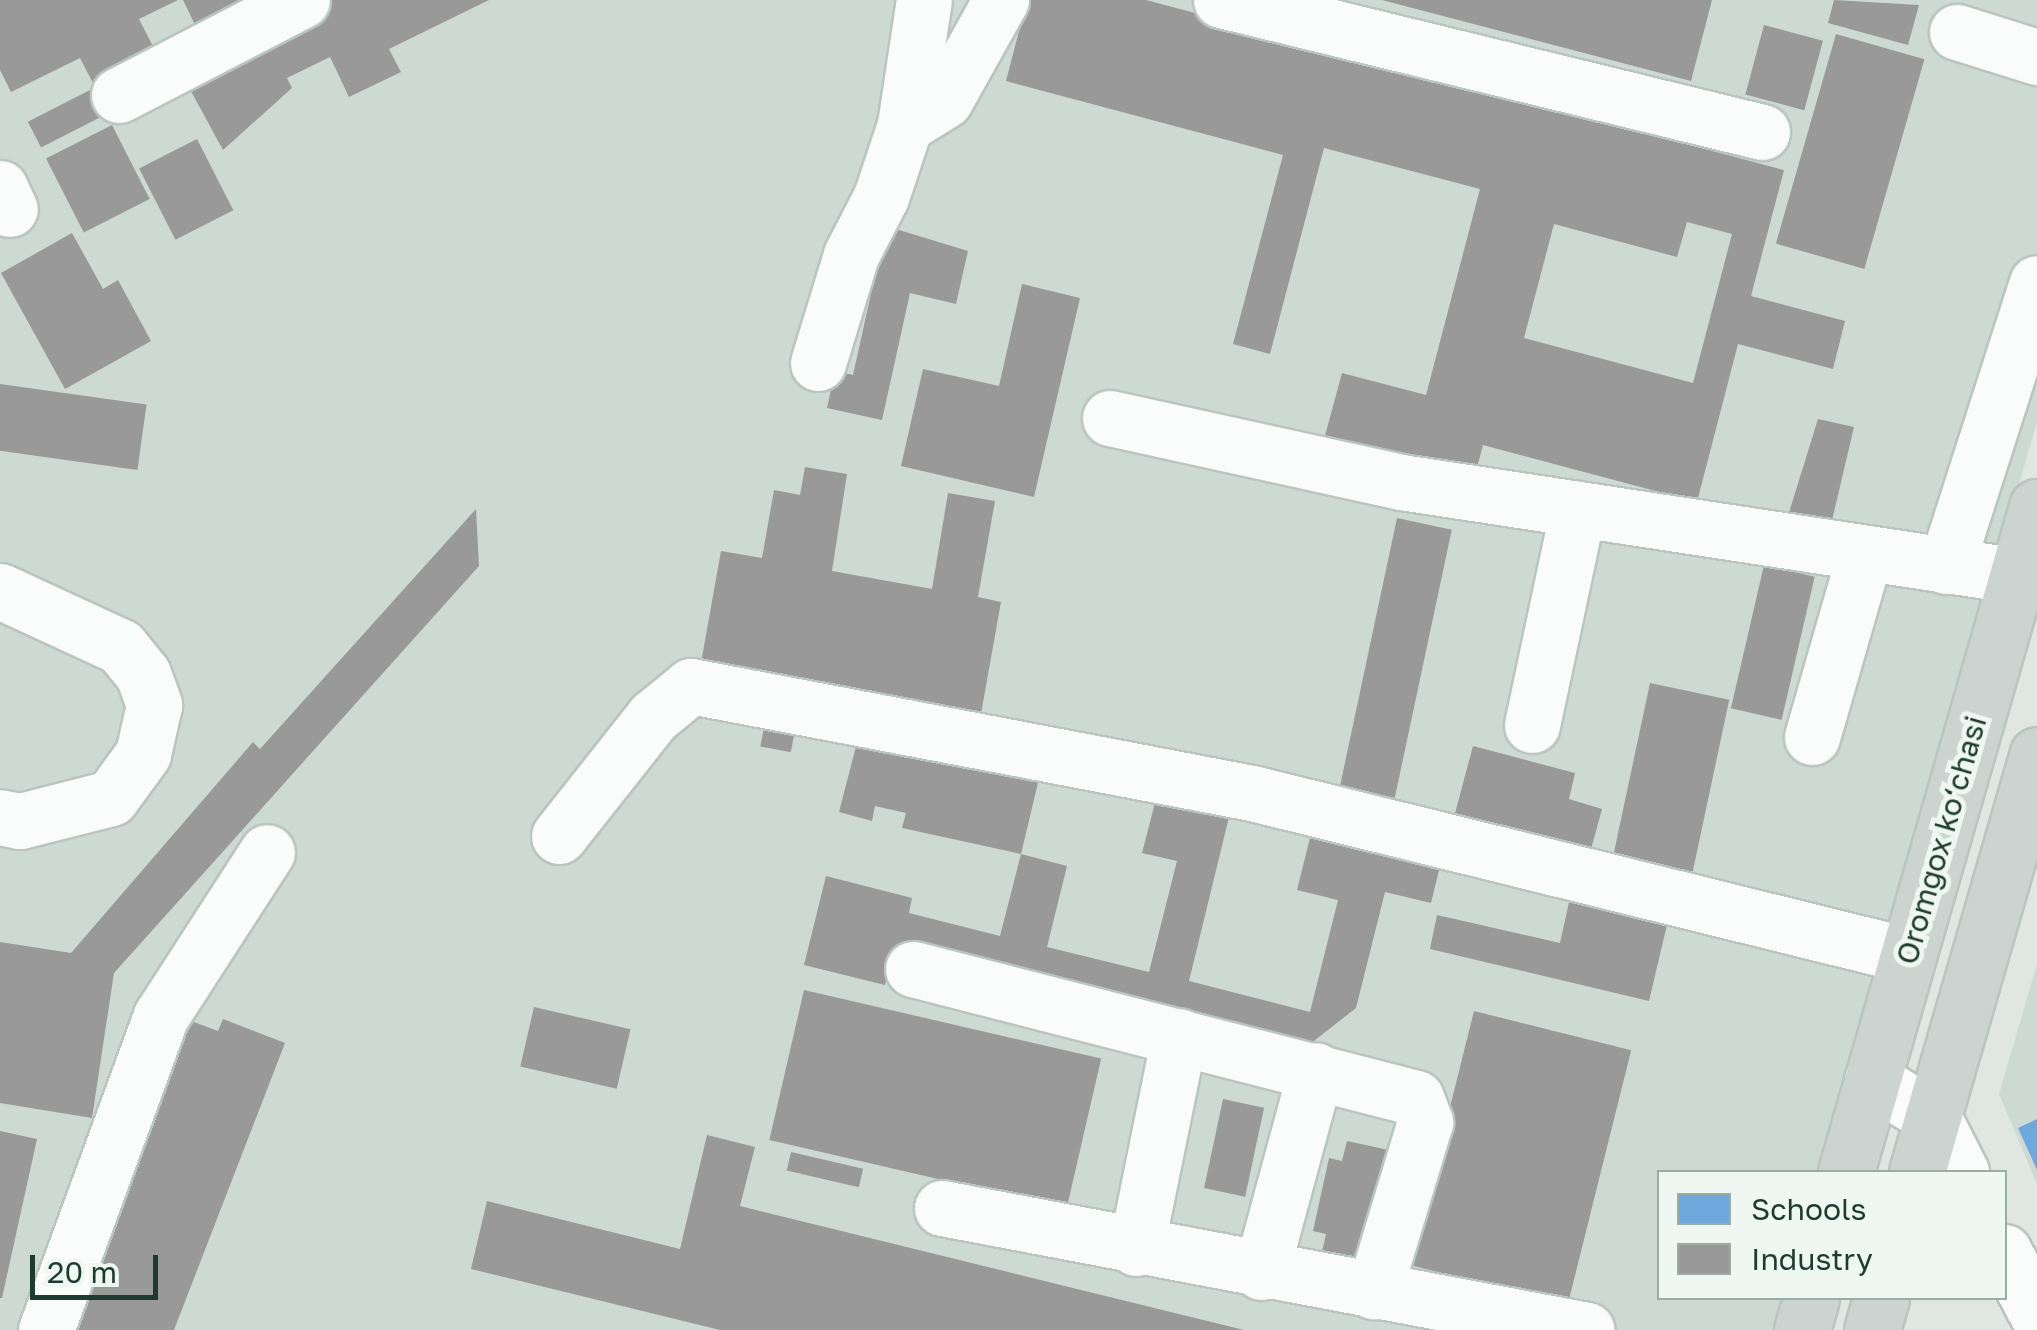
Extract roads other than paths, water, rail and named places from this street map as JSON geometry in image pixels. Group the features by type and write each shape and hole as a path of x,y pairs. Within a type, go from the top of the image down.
{"main road":[{"name":"Oromgox ko‘chasi","path":"1847,1170 2037,507"},
{"path":"1918,1170 2037,756"},
{"path":"1802,1330 1810,1300"},
{"path":"1872,1330 1880,1300"}],"street":[{"path":"119,95 302,0"},
{"path":"818,363 851,254 882,197 905,125 924,0"},
{"path":"905,125 945,100 1000,0"},
{"path":"1221,0 1762,132"},
{"path":"1958,32 2037,57"},
{"path":"1946,566 2037,283"},
{"path":"1110,418 1400,482 2018,576"},
{"path":"1532,725 1578,510"},
{"path":"1812,737 1864,553"},
{"path":"0,592 121,648 144,674 154,705 143,754 111,798 20,821 0,817"},
{"path":"559,836 653,717 690,686 1252,793 1907,955"},
{"path":"46,1330 161,1016 267,852"},
{"path":"914,969 1408,1094 1422,1107 1425,1122 1374,1291"},
{"path":"1136,1248 1179,1036"},
{"path":"1260,1272 1316,1070"},
{"path":"1872,1080 1933,1117 1959,1170"},
{"path":"942,1208 1260,1272 1587,1330"},
{"path":"2007,1258 2037,1314"}]}
